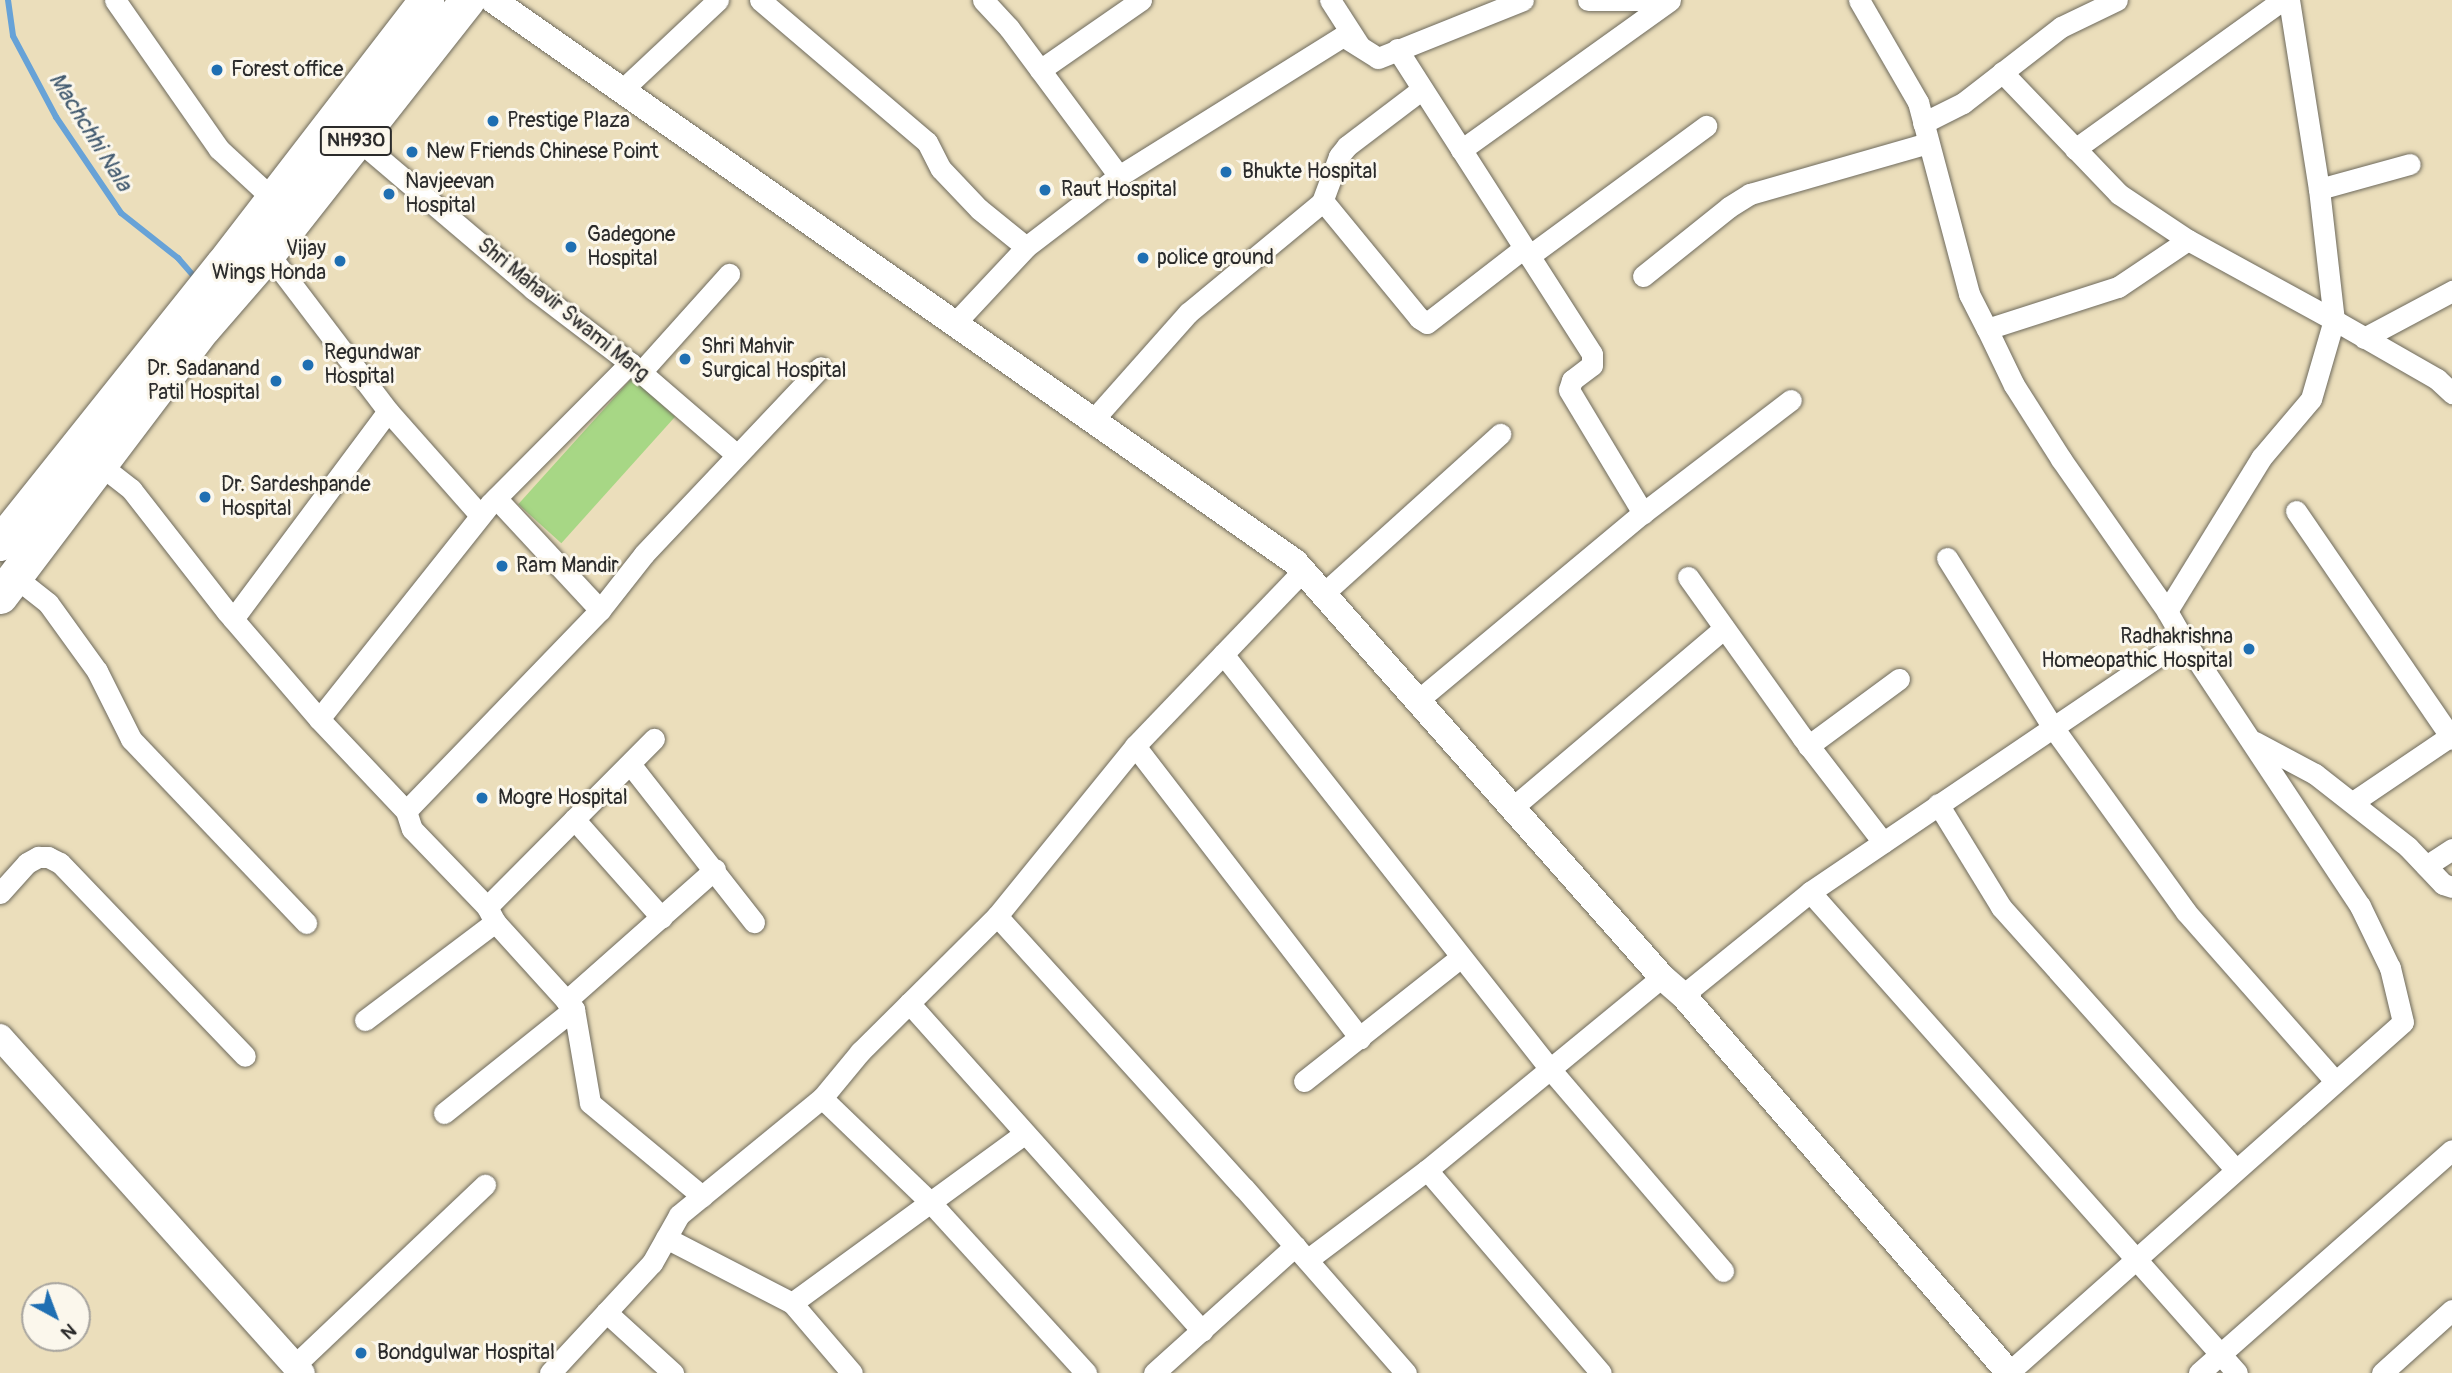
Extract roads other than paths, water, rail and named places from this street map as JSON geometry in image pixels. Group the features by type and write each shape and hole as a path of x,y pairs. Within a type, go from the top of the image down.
{"highway":[{"name":"NH930","path":"15,586 13,530 233,273 272,198 426,0"},
{"name":"NH930","path":"233,273 268,253 467,0"},
{"name":"NH930","path":"13,530 102,467 183,333"}],"street":[{"path":"115,0 219,149 272,198"},
{"path":"493,0 1295,562 1662,977 1683,995 2009,1373 2403,1022 2390,968 2360,906 2167,611 2061,459 2014,384 1969,294 1918,102 1859,0"},
{"path":"621,91 718,0"},
{"path":"760,0 927,142 941,169 979,209 1026,247"},
{"path":"984,0 1119,176"},
{"path":"1040,70 1141,0"},
{"path":"1330,0 1360,47"},
{"path":"955,323 1026,247 1119,176 1343,36 1378,58 1523,0"},
{"path":"1588,0 1670,0"},
{"path":"1461,150 1670,0"},
{"path":"1643,276 1729,207 1750,194 1926,133 2061,27 2117,0"},
{"path":"2075,149 2282,0"},
{"path":"2167,611 2261,457 2311,399 2334,320 2319,189 2290,0"},
{"path":"1397,49 1594,358 1592,365 1572,380 1569,390 1643,513"},
{"path":"2003,72 2119,194 2188,240 2437,379 2452,393"},
{"path":"1093,420 1188,313 1323,201 1342,151 1422,89"},
{"path":"1323,201 1419,318 1427,323 1706,127"},
{"name":"Shri Mahavir Swami Marg","path":"357,139 533,289 635,368 737,455"},
{"path":"2319,189 2410,164"},
{"path":"1987,329 2118,287 2188,240"},
{"path":"268,253 388,411 480,515"},
{"path":"318,719 480,515 635,368 729,274"},
{"path":"2364,338 2452,291"},
{"path":"406,811 600,610 644,554 821,367"},
{"path":"1417,701 1643,513 1791,400"},
{"path":"233,619 388,411"},
{"path":"1323,594 1500,435"},
{"path":"102,467 131,489 233,619 318,719 406,811 412,829 570,1005 590,1104 702,1196"},
{"path":"496,498 600,610"},
{"path":"2296,512 2328,554 2450,738 2353,802"},
{"path":"1947,558 2052,726 2186,912 2335,1081"},
{"path":"550,1373 652,1263 679,1215 822,1098 860,1052 997,916 1135,746 1303,571"},
{"path":"1688,577 1808,746 1883,842"},
{"path":"15,586 48,603 97,671 131,739 306,923"},
{"path":"1512,808 1724,628"},
{"path":"1683,995 1810,892 2183,639"},
{"path":"1223,654 1550,1069 1723,1271"},
{"path":"1808,746 1899,679"},
{"path":"365,1020 491,914 574,820 654,739"},
{"path":"2253,741 2315,774 2408,846 2443,884 2452,887"},
{"path":"1135,746 1360,1038"},
{"path":"630,764 754,922"},
{"path":"1938,804 2001,907 2235,1169"},
{"path":"574,820 662,918"},
{"path":"2426,866 2452,849"},
{"path":"0,893 27,863 38,857 48,857 60,863 245,1056"},
{"path":"444,1113 570,1005 715,869"},
{"path":"1810,892 2237,1373"},
{"path":"997,916 1406,1373"},
{"path":"1304,1081 1461,957"},
{"path":"1154,1373 1202,1331 1301,1253 1427,1170 1662,977"},
{"path":"909,1003 1202,1331"},
{"path":"0,1037 299,1369 485,1185"},
{"path":"822,1098 931,1203 1086,1373"},
{"path":"792,1303 1024,1134"},
{"path":"2199,1373 2452,1150"},
{"path":"1427,1170 1601,1373"},
{"path":"666,1238 792,1303 852,1373"},
{"path":"2382,1373 2452,1310"},
{"path":"606,1312 673,1373"}],"waterway":[{"name":"Machchhi Nala","path":"8,0 13,36 56,117 121,213 178,258 196,279"}],"place":[{"name":"Forest office","path":"217,70"},
{"name":"Prestige Plaza","path":"493,121"},
{"name":"New Friends Chinese Point","path":"412,152"},
{"name":"Bhukte Hospital","path":"1226,172"},
{"name":"Raut Hospital","path":"1045,190"},
{"name":"Navjeevan Hospital","path":"389,194"},
{"name":"Gadegone Hospital","path":"571,247"},
{"name":"police ground","path":"1143,258"},
{"name":"Vijay Wings Honda","path":"340,261"},
{"name":"Shri Mahvir Surgical Hospital","path":"685,359"},
{"name":"Regundwar Hospital","path":"308,365"},
{"name":"Dr. Sadanand Patil Hospital","path":"276,381"},
{"name":"Dr. Sardeshpande Hospital","path":"205,497"},
{"name":"Ram Mandir","path":"502,566"},
{"name":"Radhakrishna Homeopathic Hospital","path":"2249,649"},
{"name":"Mogre Hospital","path":"482,798"},
{"name":"Bondgulwar Hospital","path":"361,1353"}]}
